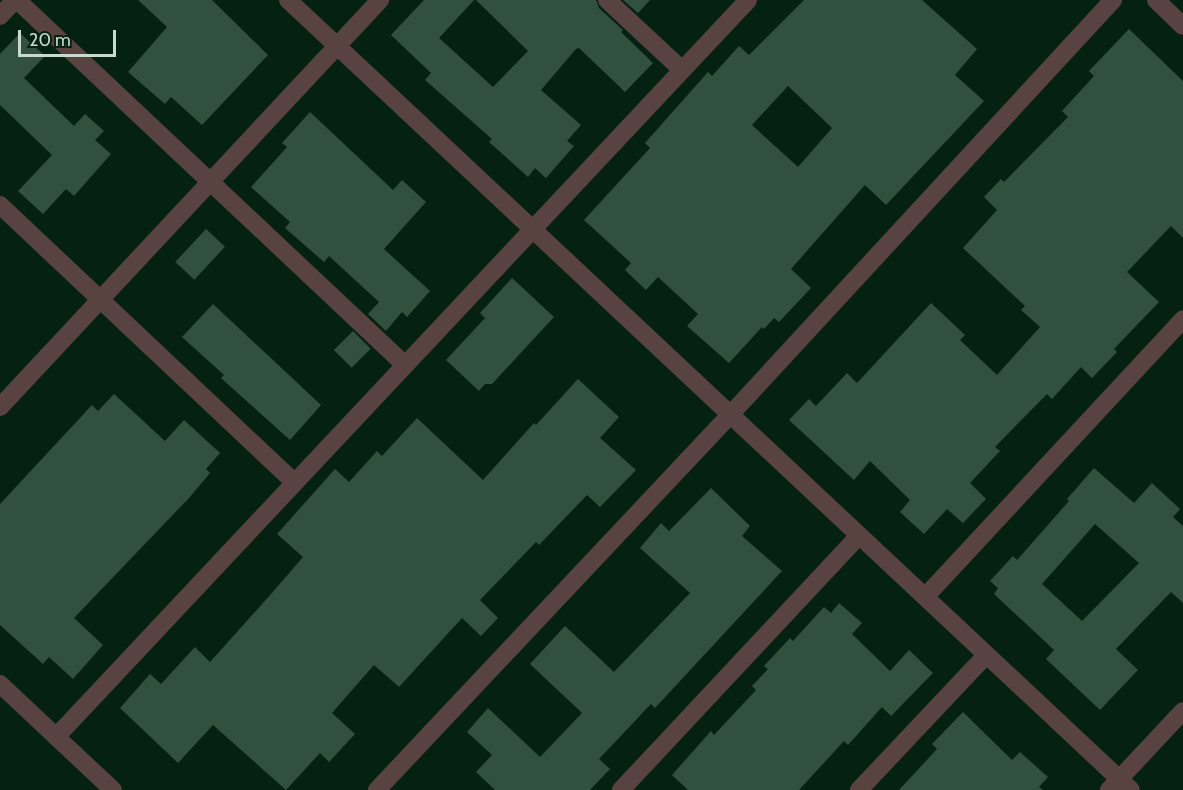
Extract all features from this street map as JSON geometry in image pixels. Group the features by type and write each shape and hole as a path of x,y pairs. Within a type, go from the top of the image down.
{"street":[{"path":"0,15 16,0 404,364"},
{"path":"288,0 925,597 1120,786 1183,711"},
{"path":"0,407 380,0"},
{"path":"607,0 681,69"},
{"path":"56,737 748,0"},
{"path":"377,790 730,414 1113,0"},
{"path":"1156,0 1183,26"},
{"path":"0,205 294,482"},
{"path":"925,597 1183,319"},
{"path":"621,790 859,536"},
{"path":"859,790 986,655"},
{"path":"0,684 112,790"}],"building":[{"path":"138,0 212,0 268,55 202,125 171,97 165,104 128,72 167,27"},
{"path":"424,0 474,0 439,38 493,87 528,51 476,0 596,0 599,8 653,63 625,92 579,48 576,49 541,90 581,125 567,141 574,146 546,178 535,168 528,177 489,142 492,139 425,80 431,73 391,35"},
{"path":"623,0 650,0 638,13"},
{"path":"804,0 922,0 977,49 955,75 984,101 886,205 865,185 791,269 811,288 779,322 774,318 764,329 762,327 729,363 687,326 698,314 658,277 646,290 625,270 631,263 584,220 650,148 645,143 708,72 712,76 739,46 749,55","holes":["788,86 832,128 798,167 752,125"]},
{"path":"1129,29 1183,81 1183,238 1171,226 1127,272 1159,302 1114,349 1117,352 1092,378 1081,367 1052,399 1047,394 995,447 1000,451 970,483 986,499 963,523 947,509 924,534 900,512 910,500 870,461 854,480 789,420 809,399 816,406 847,373 857,383 931,303 965,335 960,340 997,375 1040,327 1021,310 1025,306 963,248 997,210 984,197 1001,179 1004,182 1068,117 1062,111 1094,76 1089,71"},
{"path":"20,33 45,56 24,78 74,126 85,114 104,131 95,140 111,154 74,196 66,189 43,214 18,191 52,155 0,105 0,54"},
{"path":"310,112 393,190 402,180 426,202 384,249 430,291 407,317 402,312 386,331 368,314 379,302 329,256 324,262 285,228 290,222 251,187 287,147 282,143"},
{"path":"206,229 225,247 194,280 175,262"},
{"path":"512,278 554,317 492,384 485,384 479,391 446,360 485,318 480,313"},
{"path":"213,304 321,405 290,440 221,378 224,375 182,337"},
{"path":"353,331 371,349 352,368 334,350"},
{"path":"578,379 619,417 600,438 636,470 600,507 587,495 539,545 536,542 480,600 498,618 481,636 462,618 399,687 374,665 332,713 355,734 329,762 320,753 286,790 213,725 178,763 120,708 150,674 161,684 195,647 210,662 303,557 277,534 335,469 349,482 377,451 382,456 417,418 483,480 534,423 536,425"},
{"path":"114,394 165,441 184,420 220,453 206,469 210,473 189,498 74,618 103,645 73,679 49,657 43,664 0,625 0,504 92,405 98,411"},
{"path":"1094,468 1134,503 1152,483 1180,509 1173,517 1183,526 1183,603 1171,592 1116,649 1138,670 1100,710 1046,659 1054,650 994,594 998,588 990,581 1013,556 1017,560 1069,501 1067,499","holes":["1095,524 1139,563 1082,621 1042,584"]},
{"path":"711,488 750,526 742,536 782,571 655,708 651,704 599,759 610,769 590,790 495,790 476,772 492,755 467,732 488,708 540,757 582,713 530,664 565,626 614,672 690,593 640,548 661,523 669,531"},
{"path":"839,603 862,623 852,634 890,671 909,650 933,673 891,716 882,707 848,745 844,741 799,790 688,790 672,775 711,731 714,735 756,690 752,686 768,669 764,666 790,638 793,641 824,607 831,613"},
{"path":"963,712 1012,760 1020,752 1048,777 1039,787 1043,790 899,790 937,749 932,744"}]}
